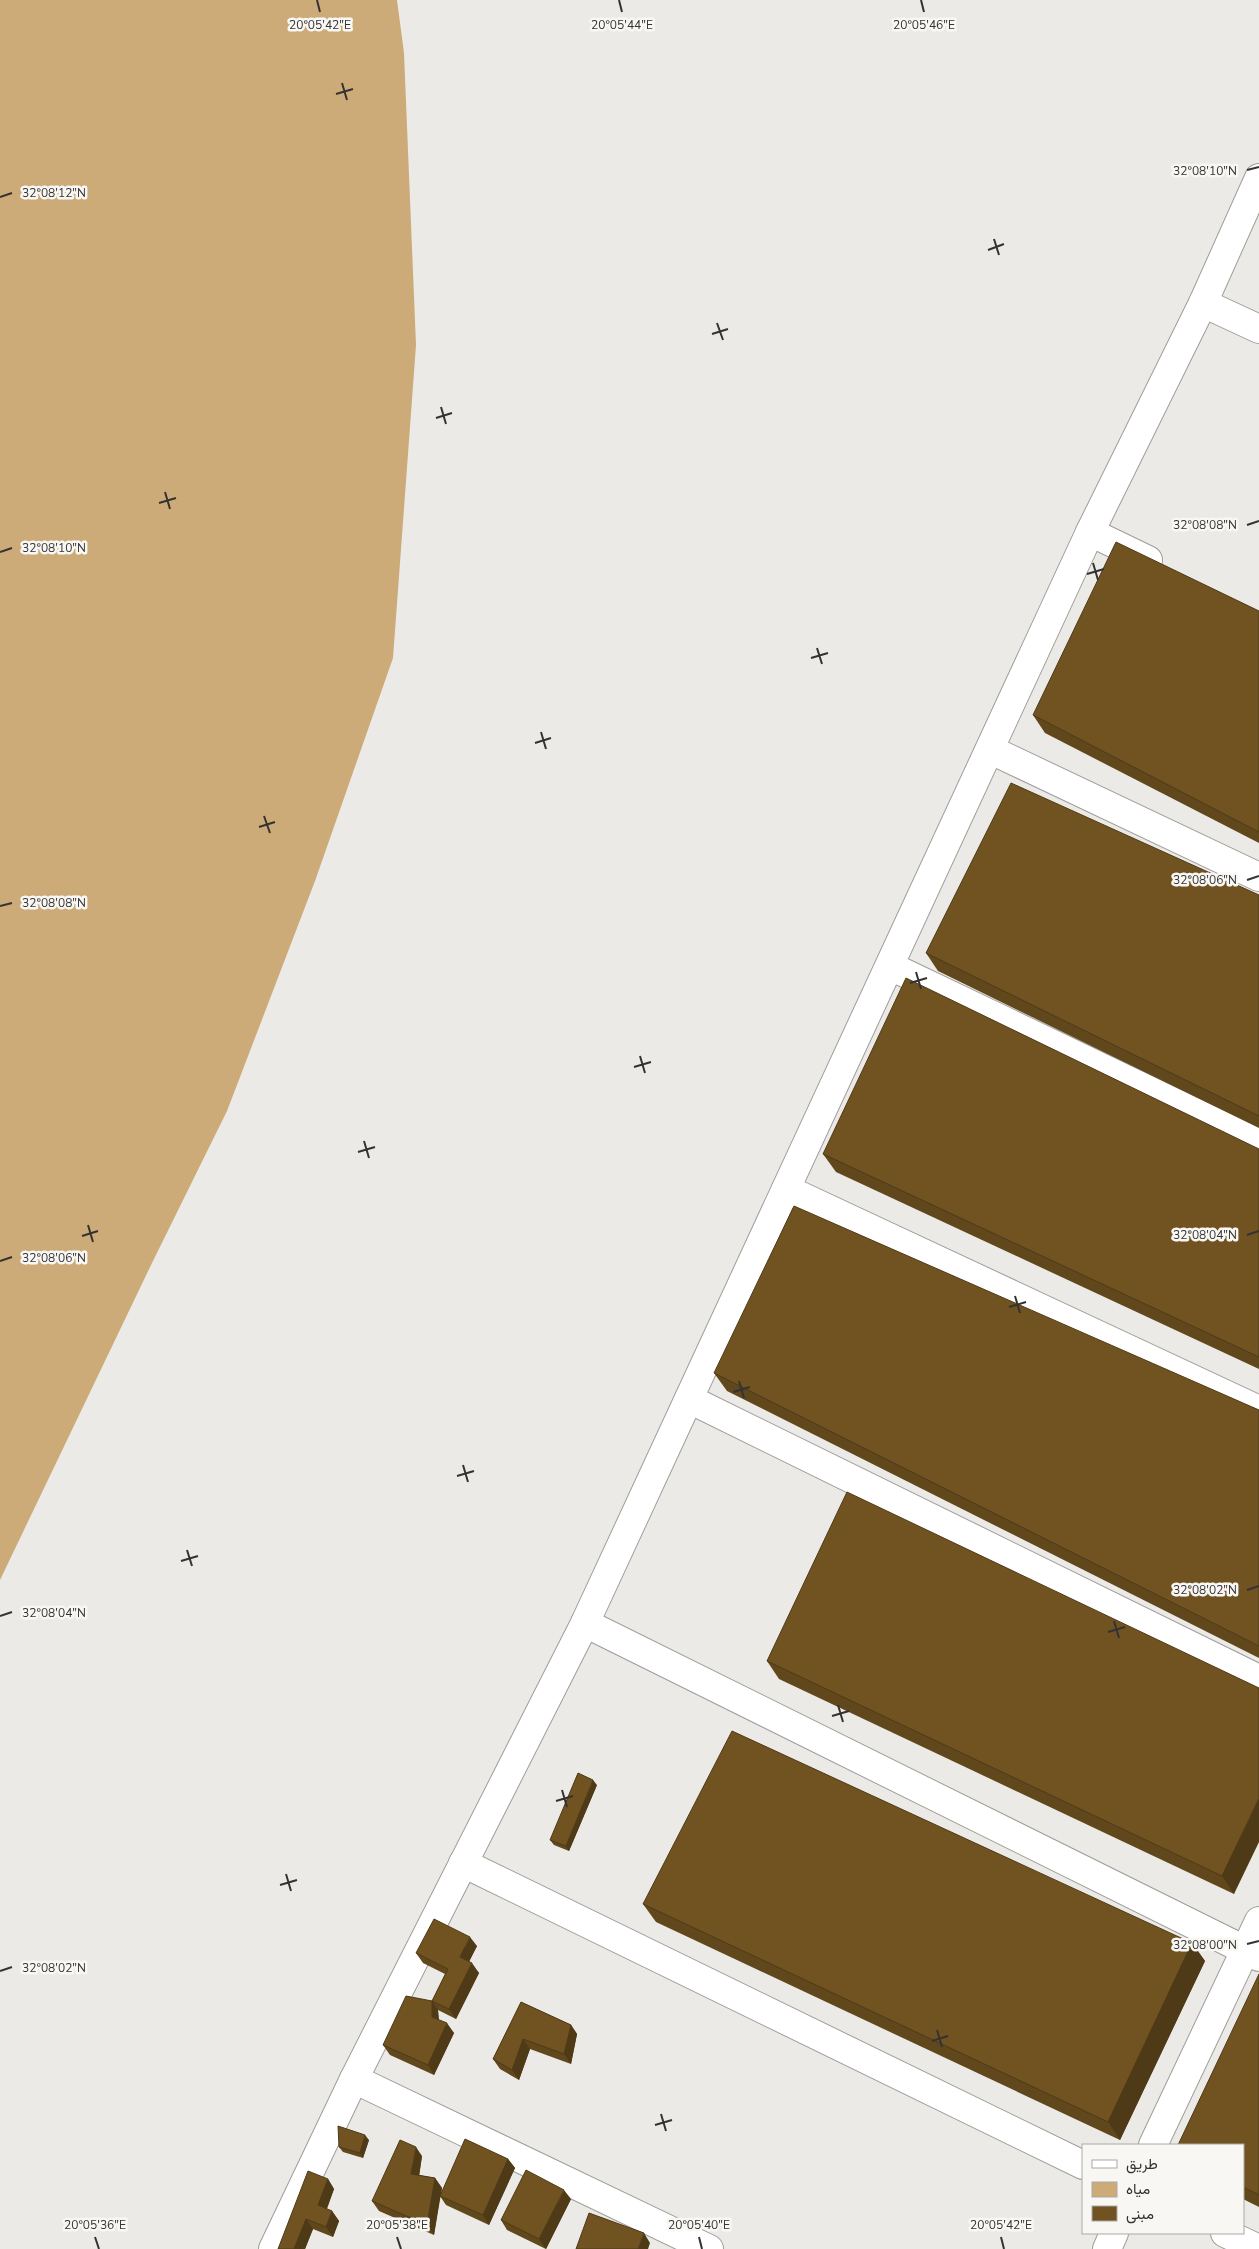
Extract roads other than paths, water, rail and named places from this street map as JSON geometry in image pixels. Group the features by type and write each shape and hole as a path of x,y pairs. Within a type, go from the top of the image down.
{"street":[{"path":"273,2249 354,2079 585,1623 991,750 1090,532 1203,303 1259,178"},
{"path":"1203,303 1259,330"},
{"path":"1090,532 1170,571"},
{"path":"991,750 1259,878"},
{"path":"890,966 1259,1143"},
{"path":"786,1189 1259,1410"},
{"path":"689,1399 1259,1679"},
{"path":"585,1623 1252,1953"},
{"path":"463,1863 1082,2165"},
{"path":"1154,2144 1252,1953 1259,1921"},
{"path":"354,2079 709,2249"},
{"path":"1107,2249 1114,2234"},
{"path":"1226,2234 1259,2249"}],"water":[{"path":"0,0 397,0 404,53 416,345 393,658 315,881 227,1111 0,1580"}]}
